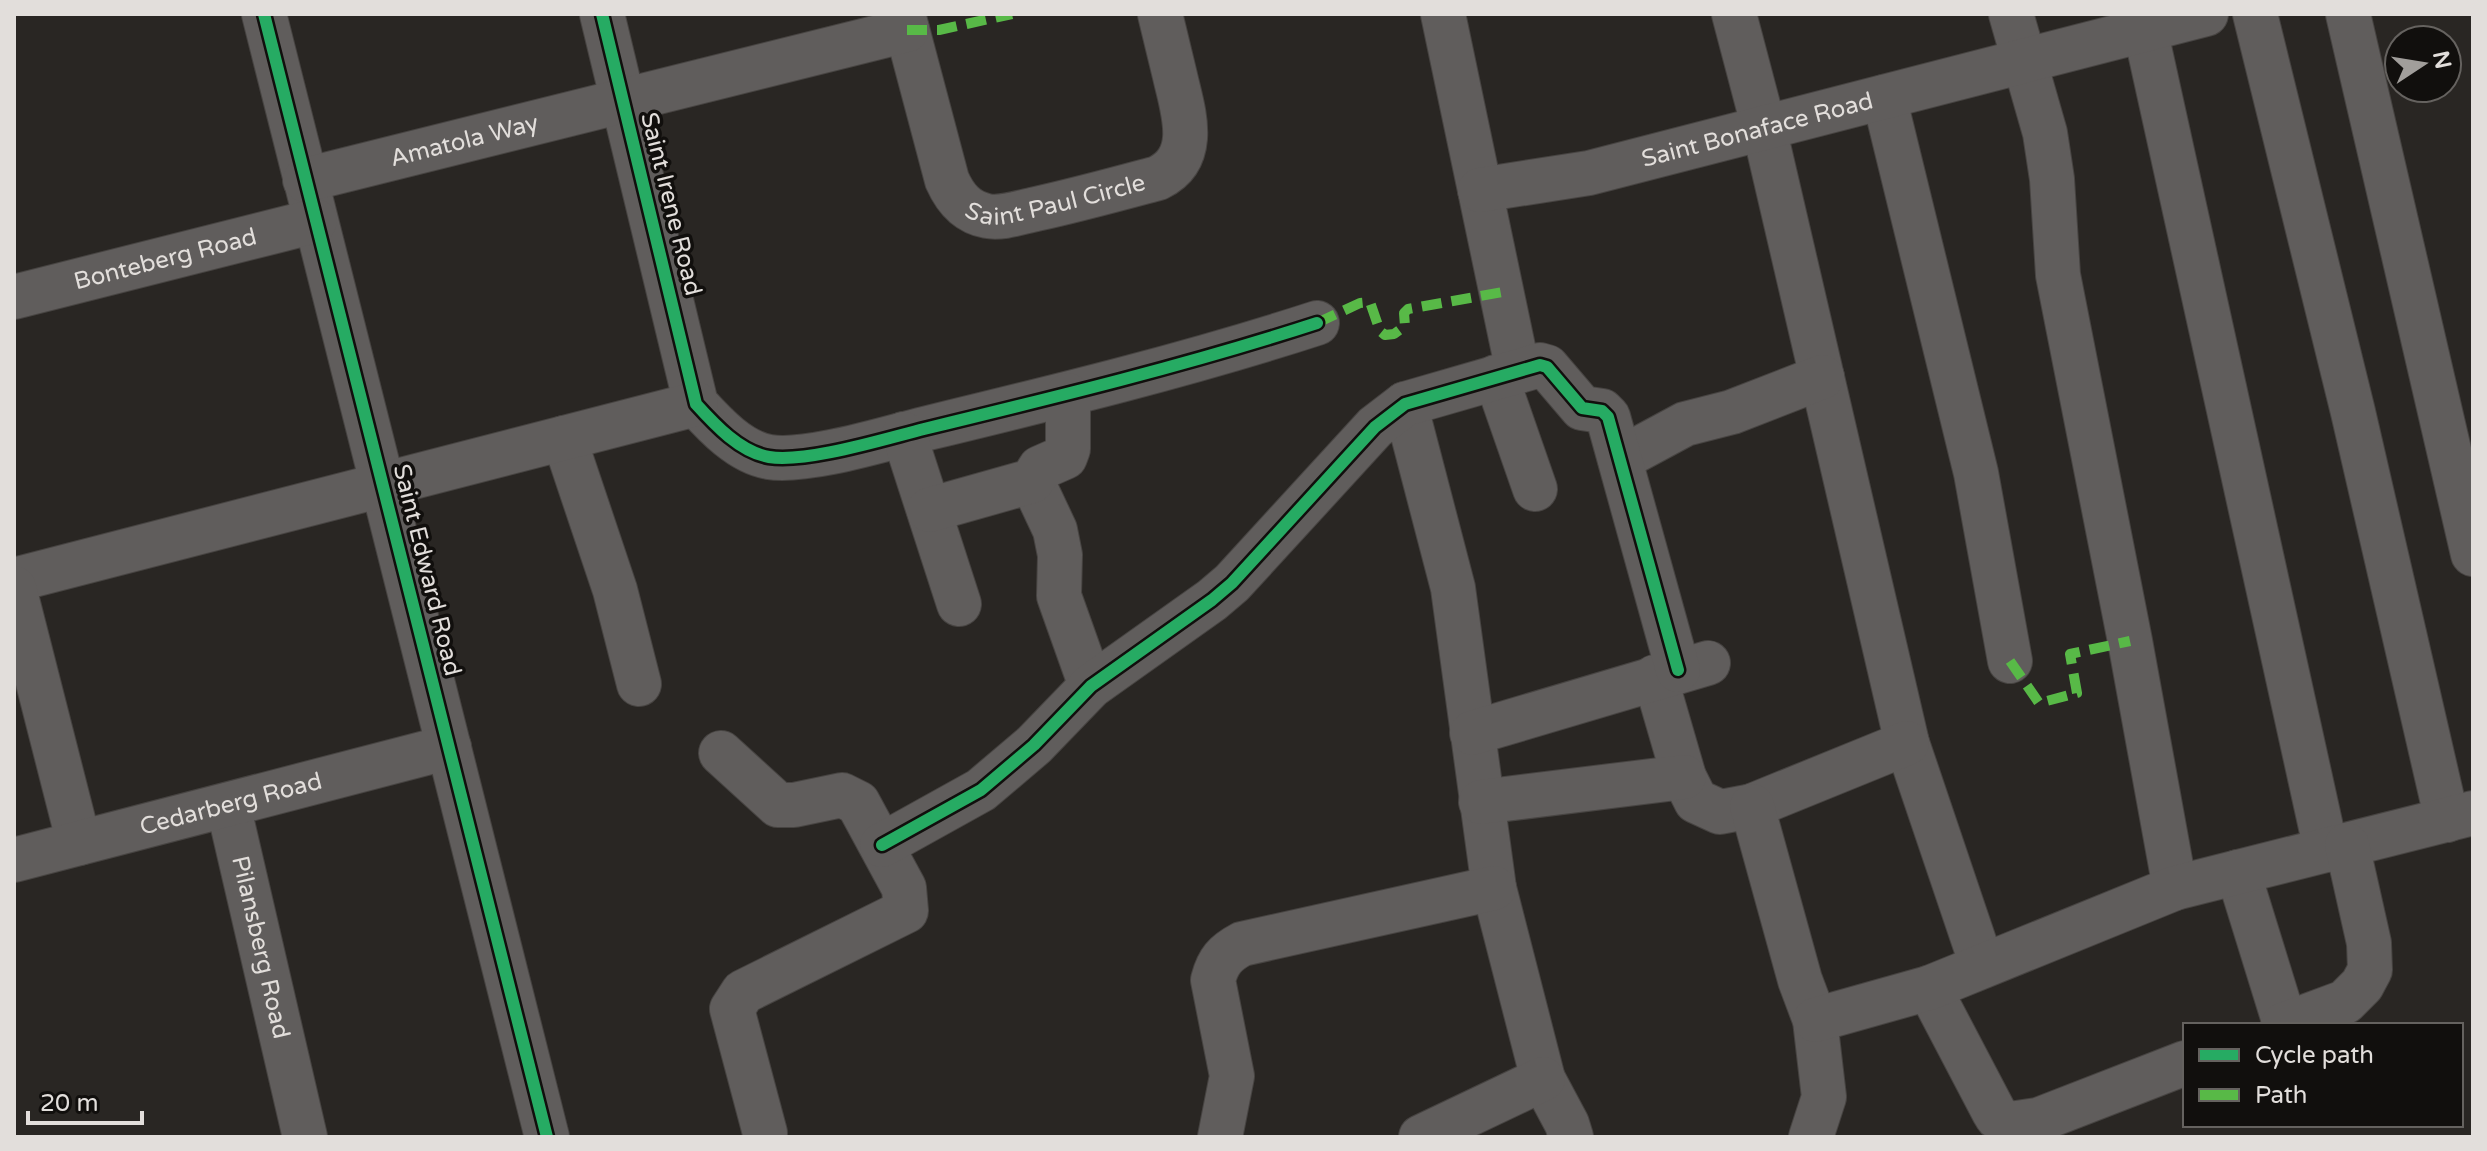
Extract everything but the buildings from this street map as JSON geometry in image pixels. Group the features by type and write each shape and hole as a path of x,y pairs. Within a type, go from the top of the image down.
{"street":[{"name":"Saint Edward Road","path":"264,14 547,1137"},
{"name":"Saint Irene Road","path":"602,14 696,404"},
{"name":"Saint Paul Circle","path":"623,100 905,22 953,195 965,207 987,216 1000,215 1158,178 1177,163 1185,143 1186,123 1160,14"},
{"path":"1443,14 1480,190 1507,374 1535,489"},
{"path":"1734,14 1764,128 1907,743 1982,965"},
{"path":"2011,14 2045,133 2052,179 2058,275 2175,888"},
{"name":"Saint Bonaface Road","path":"1480,190 1589,173 2206,14"},
{"path":"1815,1020 1929,988 2175,888 2460,816 2350,397 2255,14"},
{"path":"2348,14 2473,554"},
{"path":"2145,29 2337,847 2369,943 2370,970 2362,985 2345,1002 2289,1023"},
{"path":"1884,97 1976,473 2010,661"},
{"name":"Amatola Way","path":"310,200 623,100"},
{"name":"Bonteberg Road","path":"14,297 310,200"},
{"path":"14,580 696,404 736,442 765,456 787,458 817,454 1068,395 1225,353 1317,323"},
{"path":"882,845 981,790 1034,745 1091,686 1212,600 1232,583 1375,427 1405,404 1540,365 1547,367 1582,408 1605,413 1681,670 1684,777 1696,801 1720,812 1752,806 1907,743"},
{"path":"1620,459 1685,424 1732,412 1822,377"},
{"path":"929,510 1032,481 1040,468 1062,459 1067,453 1068,395"},
{"path":"1405,404 1453,588 1494,888 1543,1079 1571,1137"},
{"path":"904,434 959,604"},
{"path":"564,438 615,590 639,684"},
{"path":"1032,481 1055,530 1060,555 1059,596 1091,686"},
{"path":"14,588 79,843"},
{"path":"1472,733 1681,670"},
{"name":"Cedarberg Road","path":"14,860 449,747"},
{"path":"721,753 778,805 794,805 842,795 858,803 904,888 906,911 743,992 732,1009 765,1133"},
{"path":"1481,802 1684,777"},
{"name":"Pilansberg Road","path":"228,805 305,1137"},
{"path":"1752,806 1800,980 1815,1020 1824,1097 1811,1137"},
{"path":"2238,872 2283,1023"},
{"path":"1220,1137 1232,1076 1213,980 1216,967 1227,952 1242,944 1494,888"},
{"path":"1929,988 1994,1112 2010,1124 2038,1120 2183,1064"},
{"path":"1421,1137 1543,1079"}],"marked path":[{"path":"907,30 939,30 1012,14"},
{"path":"1317,323 1360,303 1370,302 1380,331 1385,335 1394,334 1405,326 1404,313 1408,309 1503,292"},
{"path":"2010,661 2039,703 2077,693 2070,654 2130,641"}],"cycle path":[{"path":"264,14 547,1137"},
{"path":"602,14 696,404 748,450 769,457 785,458 846,449 1122,380 1317,323"},
{"path":"882,845 981,790 1034,745 1091,686 1212,600 1232,583 1375,427 1405,404 1540,365 1547,367 1582,408 1602,411 1608,417 1678,670"}]}
